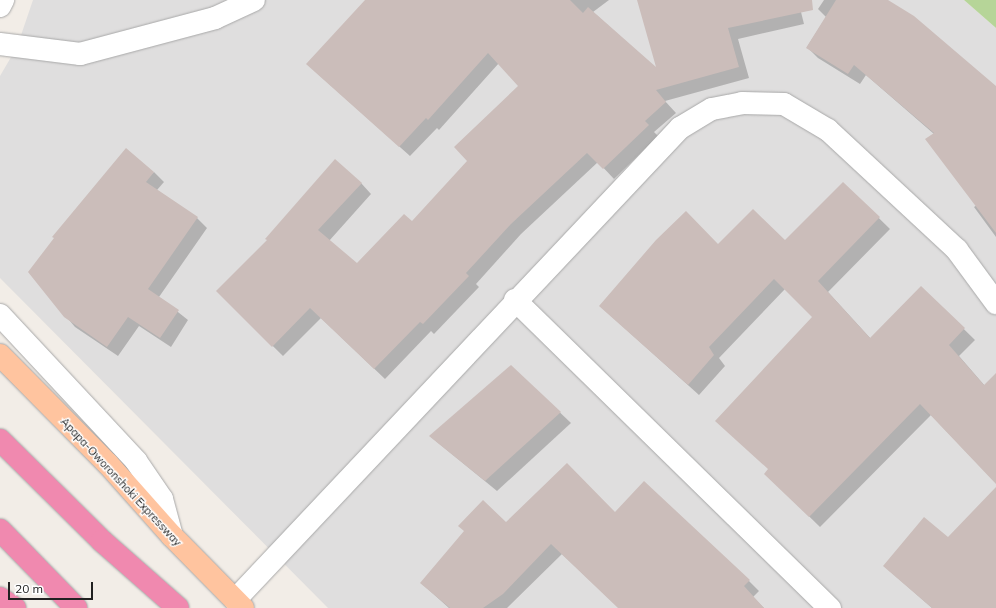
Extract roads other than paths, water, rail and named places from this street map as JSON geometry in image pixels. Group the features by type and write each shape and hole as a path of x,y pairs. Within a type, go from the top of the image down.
{"highway":[{"path":"0,440 102,541 178,608"},
{"path":"0,530 76,608"},
{"path":"17,547 56,608"},
{"path":"0,598 15,608"}],"main road":[{"name":"Apapa-Oworonshoki Expressway","path":"0,356 108,464 172,536 239,604"},
{"path":"0,604 4,608"}],"street":[{"path":"0,6 3,0"},
{"path":"0,44 80,54 215,18 254,0"},
{"path":"239,604 515,300 680,128 712,109 742,103 784,104 828,130 957,250 996,303"},
{"path":"515,300 830,608"},
{"path":"0,315 136,461 162,499 172,536"}]}
